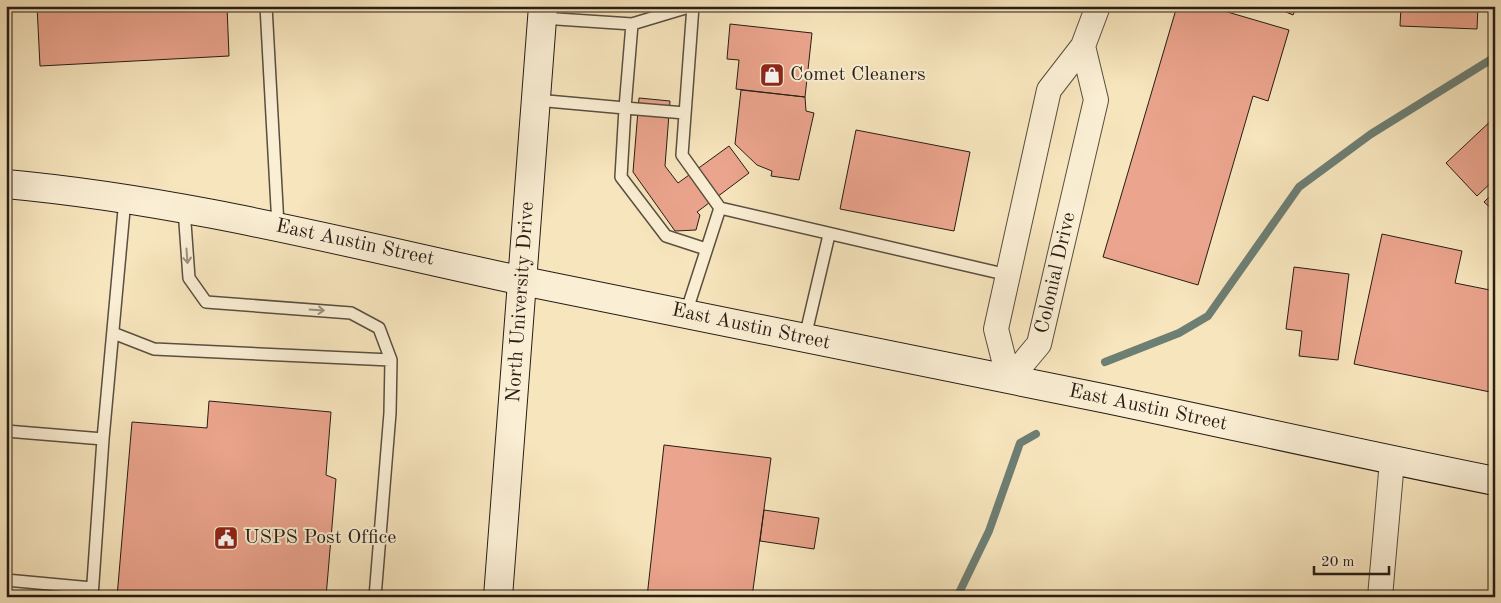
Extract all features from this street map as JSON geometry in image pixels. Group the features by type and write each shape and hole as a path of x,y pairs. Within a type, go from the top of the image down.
{"main road":[{"name":"North University Drive","path":"498,597 542,12"},
{"name":"East Austin Street","path":"6,184 184,207 522,280 1495,481"}],"street":[{"path":"1009,380 996,329 1049,90 1083,46 1098,6"},
{"name":"Colonial Drive","path":"1009,380 1039,344 1096,100 1083,46"},
{"path":"1380,597 1392,461"}],"lane":[{"path":"266,6 278,226"},
{"path":"542,12 632,24 692,6 682,155 720,208 829,235 1008,275"},
{"path":"632,24 621,177 666,236 706,249"},
{"path":"536,100 685,113"},
{"path":"6,580 92,593 103,439 125,199"},
{"path":"184,207 189,278 206,302 351,313 379,328 391,360 390,413 375,597"},
{"path":"686,313 720,208"},
{"path":"805,337 829,235"},
{"path":"112,333 154,349 391,360"},
{"path":"6,431 103,439"}],"building":[{"path":"37,6 227,6 229,56 40,66"},
{"path":"1177,6 1207,6 1289,30 1268,101 1253,96 1198,285 1103,257"},
{"path":"1272,6 1297,6 1293,15"},
{"path":"1401,6 1478,6 1477,29 1400,26"},
{"name":"Comet Cleaners","path":"730,24 812,33 805,97 736,89 739,60 727,59"},
{"path":"741,90 805,97 806,111 814,113 799,180 771,176 772,171 757,165 735,144"},
{"path":"639,98 670,101 665,166 678,183 729,146 749,173 697,212 700,215 696,230 675,231 633,172"},
{"path":"1495,117 1495,179 1477,196 1446,163"},
{"path":"856,130 970,152 954,231 840,209"},
{"path":"1495,191 1495,212 1484,202"},
{"path":"1382,234 1462,251 1455,283 1495,291 1495,393 1354,364"},
{"path":"1294,267 1349,274 1338,360 1299,356 1302,331 1286,329"},
{"name":"USPS Post Office","path":"209,401 331,412 326,475 336,479 326,597 117,597 132,422 207,428"},
{"path":"664,445 771,458 752,597 647,597"},
{"path":"764,510 819,518 814,549 760,541"}],"waterway":[{"path":"1105,362 1179,333 1208,316 1299,187 1371,134 1495,57"},
{"path":"957,597 989,531 1020,443 1036,434"}],"place":[{"name":"Comet Cleaners","path":"772,75"},
{"name":"USPS Post Office","path":"226,538"}]}
